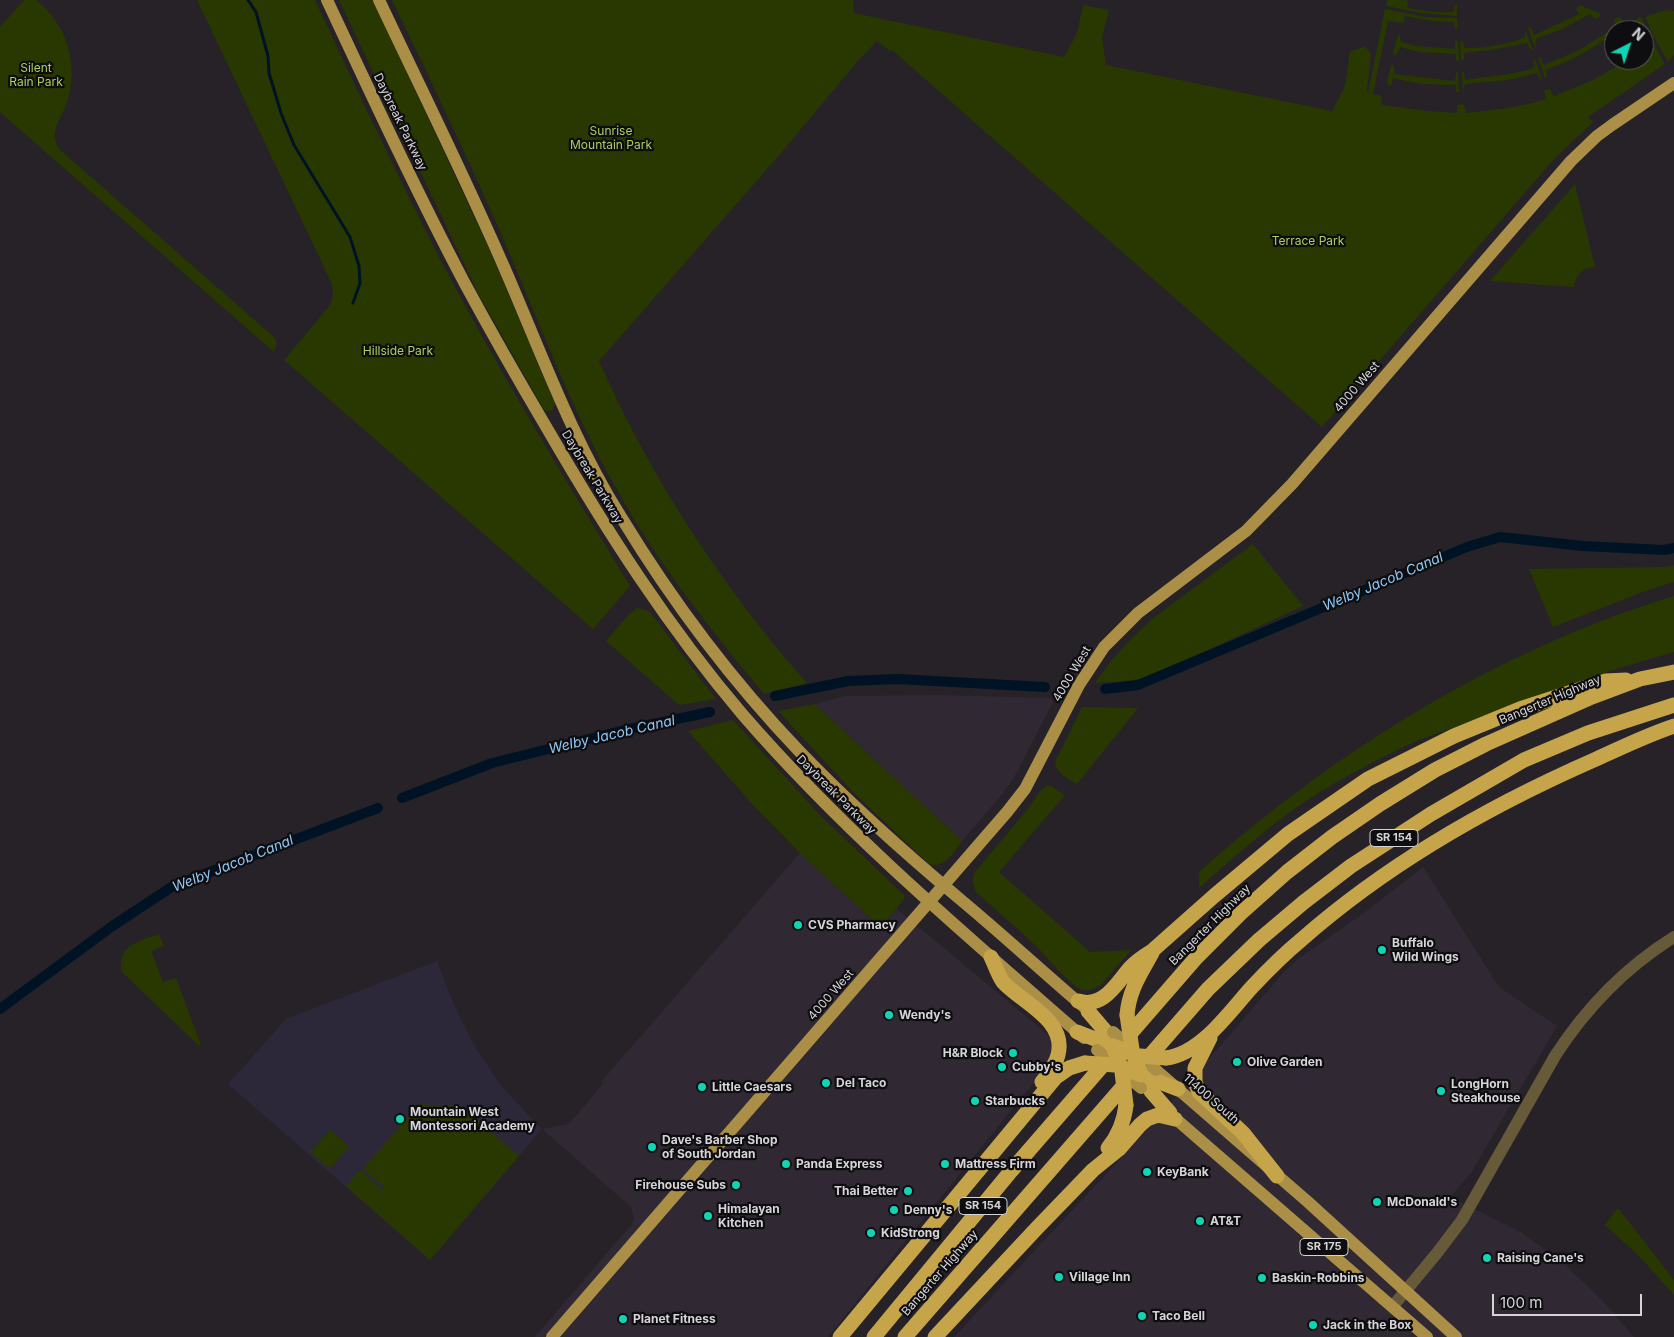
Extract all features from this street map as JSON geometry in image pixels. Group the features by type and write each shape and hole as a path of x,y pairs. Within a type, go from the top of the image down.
{"highway":[{"name":"Bangerter Highway","path":"874,1337 1012,1171 1195,959 1241,913 1288,872 1380,804 1434,770 1541,719 1640,679 1674,672"},
{"path":"1093,1170 1119,1132 1126,1105 1119,1068 1083,1006 1104,998 1140,958 1152,951 1288,834 1368,779 1454,736 1520,709 1606,681 1640,679"},
{"name":"Bangerter Highway","path":"904,1337 1208,989 1304,902 1351,866 1431,814 1524,760 1588,733 1674,705"},
{"path":"1077,1032 1135,1053 1166,1058 1181,1055 1216,1027 1253,986 1300,940 1348,901 1398,866 1461,827 1530,789 1674,726"},
{"path":"1152,951 1133,987 1128,1003 1127,1015 1135,1053 1146,1078 1172,1116"},
{"path":"991,957 1002,980 1053,1025 1059,1038 1056,1061 1024,1115"},
{"path":"1216,1027 1196,1063 1194,1073 1196,1086 1204,1098 1244,1133 1277,1176"},
{"path":"840,1337 1056,1077 1069,1068 1085,1063 1119,1068 1178,1089"},
{"path":"936,1337 1093,1170 1119,1149 1140,1125 1158,1115 1172,1116"}],"main road":[{"name":"Daybreak Parkway","path":"327,0 406,166 465,283 565,459 629,563 706,669 773,749 838,817 929,903"},
{"name":"Daybreak Parkway","path":"379,0 488,231 573,429 600,483 629,530 660,578 708,644 768,717 840,792 944,886"},
{"name":"4000 West","path":"552,1337 1007,812 1025,789 1078,685 1111,639 1138,614 1235,541 1257,521 1292,484 1571,161 1597,136 1674,83"},
{"path":"944,886 1083,1006"},
{"path":"929,903 1077,1032"},
{"name":"11400 South","path":"1178,1089 1308,1202 1456,1337"},
{"name":"SR 175","path":"1172,1116 1427,1337"}],"street":[{"path":"1393,1306 1437,1253 1468,1210 1568,1036 1614,984 1649,954 1674,937"}],"shaded area":[{"path":"941,695 1048,698 1054,700 1017,772 1004,792 962,841 815,704 846,696"},
{"path":"800,853 881,928 897,909 1052,1038 1055,1056 828,1337 535,1337 631,1225 634,1219 631,1207 542,1129 569,1124 603,1084 601,1082"},
{"path":"1423,867 1499,987 1557,1026 1471,1173 1450,1197 1521,1232 1562,1262 1603,1301 1634,1337 954,1337 1148,1129 1284,972 1298,959 1364,913"},
{"name":"Mountain West Montessori Academy","path":"437,961 454,1005 474,1045 502,1087 542,1129 430,1260 228,1084 286,1019"}],"green space":[{"name":"Silent Rain Park","path":"24,0 36,0 47,10 63,33 68,46 72,74 67,102 55,131 56,143 59,149 274,337 277,343 274,352 0,112 0,27"},
{"name":"Hillside Park","path":"197,0 315,0 406,192 460,297 531,422 630,586 593,629 284,360 330,305 333,295 332,284"},
{"path":"339,0 373,0 490,251 555,404 552,411 547,411 543,408 478,293"},
{"path":"392,0 853,0 854,13 1064,57 1077,33 1083,5 1109,10 1102,37 1106,65 1332,111 1345,86 1350,52 1365,46 1371,54 1368,93 1385,9 1425,17 1457,18 1457,29 1455,30 1454,22 1432,21 1405,16 1403,23 1388,21 1373,94 1382,96 1382,105 1457,113 1457,105 1464,104 1466,113 1536,102 1546,99 1544,90 1550,89 1554,96 1593,80 1610,70 1654,70 1654,45 1665,64 1588,117 1593,122 1554,159 1322,427 892,50 890,51 877,41 599,361 641,447 691,530 746,609 807,683 764,694 704,620 667,569 616,488 584,427 503,238"},
{"path":"1387,0 1407,0 1407,8 1433,12 1453,12 1457,4 1457,16 1421,13 1386,6"},
{"path":"1579,5 1600,13 1600,17 1595,19 1590,14 1562,29 1536,39 1535,48 1528,28 1531,27 1534,35 1579,14 1576,9"},
{"path":"1665,10 1674,11 1674,55 1668,62 1654,37 1654,20 1646,20 1645,17"},
{"path":"1619,17 1623,19 1614,20"},
{"path":"1525,29 1533,50 1530,49 1527,43 1464,53 1464,60 1461,60 1460,41 1463,42 1465,48 1495,46 1525,37"},
{"path":"1604,34 1604,41 1575,58 1546,70 1547,77 1545,78 1538,57 1541,58 1544,65 1579,50"},
{"path":"1398,35 1400,35 1401,42 1416,46 1455,49 1455,42 1458,40 1459,62 1456,60 1456,54 1420,52 1400,47 1397,54 1394,55 1393,52"},
{"path":"1535,59 1542,80 1537,73 1508,80 1465,84 1463,93 1462,71 1464,72 1465,80 1515,73 1532,69 1535,66 1533,60"},
{"path":"1391,65 1394,65 1394,74 1455,81 1458,71 1459,92 1456,92 1456,85 1421,84 1393,78 1391,86 1389,86 1387,83"},
{"path":"1575,184 1595,267 1580,272 1574,287 1490,281"},
{"path":"1253,544 1303,606 1144,678 1095,683 1110,662 1152,619"},
{"path":"1674,565 1674,582 1648,590 1553,627 1529,569 1664,567"},
{"path":"1674,596 1674,652 1619,668 1416,741 1383,757 1335,783 1290,812 1243,849 1199,888 1199,872 1252,827 1363,745 1482,675 1544,645 1608,619"},
{"path":"637,608 650,612 716,699 679,705 606,641 628,615"},
{"path":"815,704 962,841 949,859 940,864 929,864 854,793 778,711"},
{"path":"1082,707 1138,708 1077,784 1060,773 1055,762"},
{"path":"733,720 820,815 904,895 905,898 881,928 800,853 754,806 688,731"},
{"path":"1047,786 1051,786 1065,795 999,872 1090,952 1131,950 1102,984 1091,990 1080,989 1069,981 1036,946 976,892 974,885 974,873 1027,810 1040,791"},
{"path":"159,934 164,946 151,951 163,982 176,978 201,1045 198,1045 122,972 121,963 126,950 137,942"},
{"path":"421,1102 427,1106 461,1106 519,1156 430,1260 346,1186 360,1170 382,1190 384,1187 363,1169"},
{"path":"330,1130 349,1146 330,1169 310,1152"},
{"path":"1617,1209 1619,1209 1674,1280 1674,1295 1640,1257 1605,1225"}],"waterway":[{"path":"248,0 256,12 268,56 269,73 281,113 294,145 350,237 359,266 360,283 353,303"},
{"name":"Welby Jacob Canal","path":"1105,689 1138,685 1467,547 1500,537 1583,546 1664,550 1674,548"},
{"name":"Welby Jacob Canal","path":"775,696 848,681 898,679 1045,687"},
{"name":"Welby Jacob Canal","path":"402,798 492,763 625,730 710,712"},
{"name":"Welby Jacob Canal","path":"0,1009 111,927 173,886 378,808"}],"place":[{"name":"CVS Pharmacy","path":"798,925"},
{"name":"Buffalo Wild Wings","path":"1382,950"},
{"name":"Wendy's","path":"889,1015"},
{"name":"H&R Block","path":"1013,1053"},
{"name":"Olive Garden","path":"1237,1062"},
{"name":"Cubby's","path":"1002,1067"},
{"name":"Del Taco","path":"826,1083"},
{"name":"Little Caesars","path":"702,1087"},
{"name":"LongHorn Steakhouse","path":"1441,1091"},
{"name":"Starbucks","path":"975,1101"},
{"name":"Mountain West Montessori Academy","path":"400,1119"},
{"name":"Dave's Barber Shop of South Jordan","path":"652,1147"},
{"name":"Panda Express","path":"786,1164"},
{"name":"Mattress Firm","path":"945,1164"},
{"name":"KeyBank","path":"1147,1172"},
{"name":"Firehouse Subs","path":"736,1185"},
{"name":"Thai Better","path":"908,1191"},
{"name":"McDonald's","path":"1377,1202"},
{"name":"Denny's","path":"894,1210"},
{"name":"Himalayan Kitchen","path":"708,1216"},
{"name":"AT&T","path":"1200,1221"},
{"name":"KidStrong","path":"871,1233"},
{"name":"Raising Cane's","path":"1487,1258"},
{"name":"Village Inn","path":"1059,1277"},
{"name":"Baskin-Robbins","path":"1262,1278"},
{"name":"Taco Bell","path":"1142,1316"},
{"name":"Planet Fitness","path":"623,1319"},
{"name":"Jack in the Box","path":"1313,1325"}],"park label":[{"name":"Sunrise Mountain Park","path":"611,138"},
{"name":"Terrace Park","path":"1308,241"}]}
